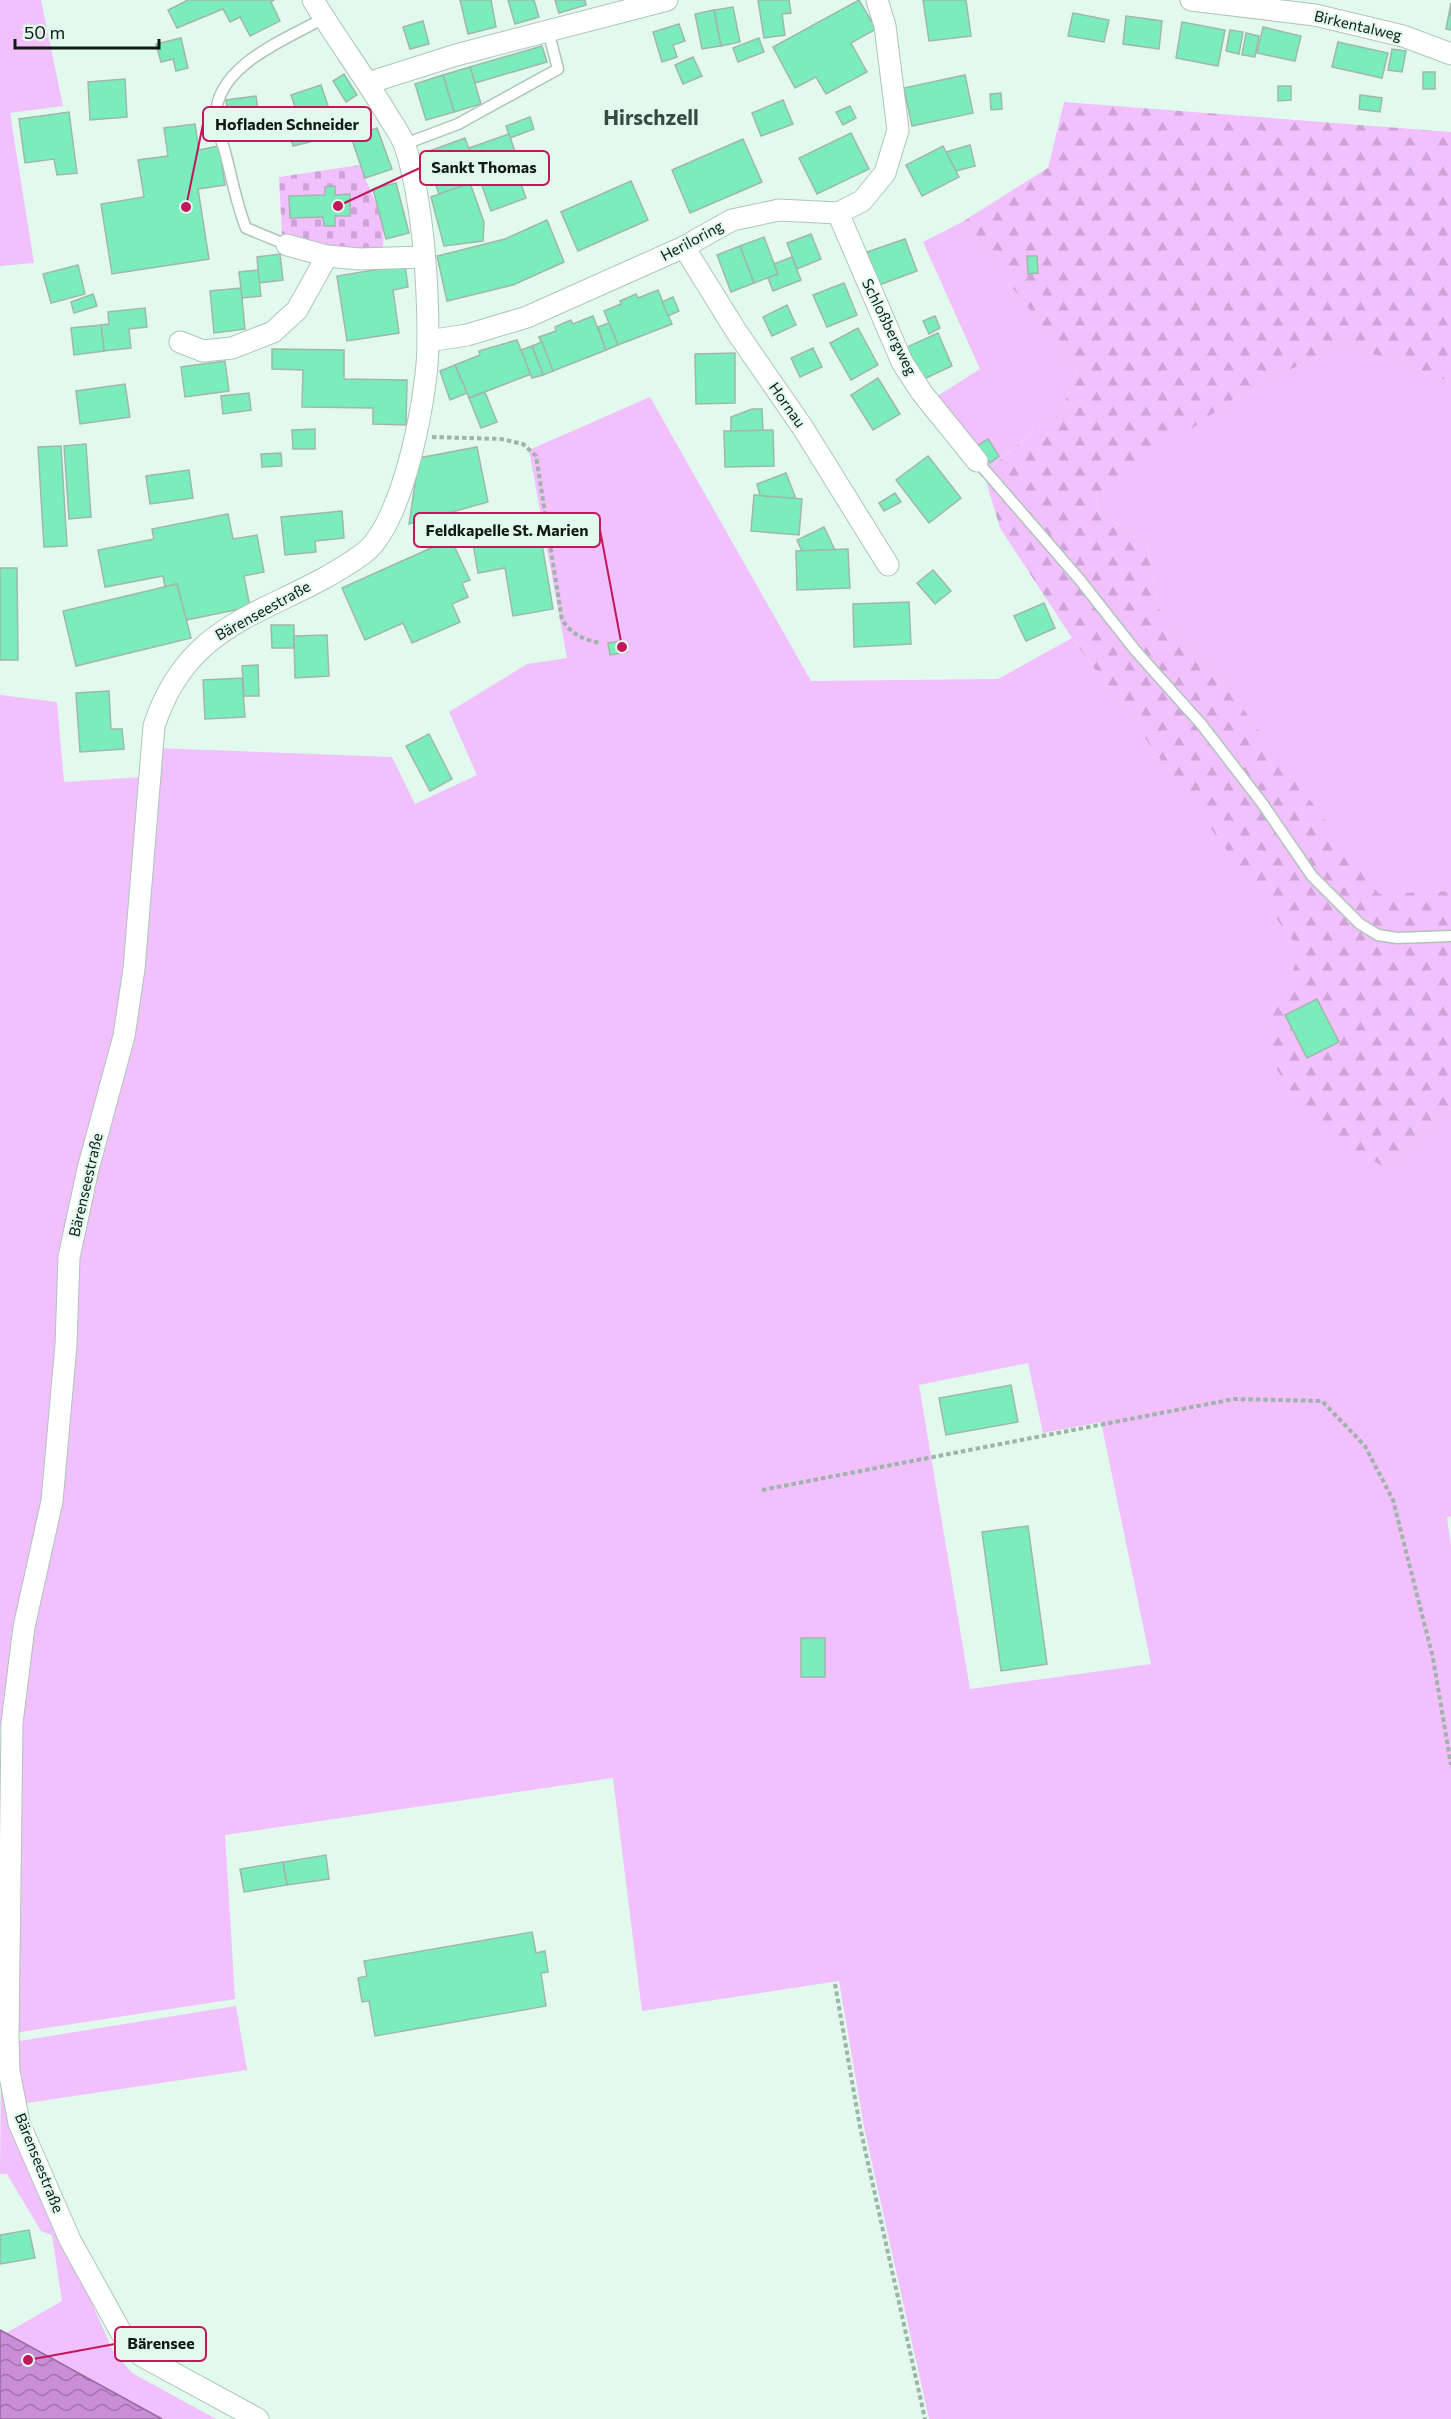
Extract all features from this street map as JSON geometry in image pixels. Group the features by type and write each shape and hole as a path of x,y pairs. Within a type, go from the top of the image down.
{"street":[{"path":"368,83 548,30 667,0"},
{"path":"838,213 862,201 885,173 898,130 885,26 877,0"},
{"name":"Birkentalweg","path":"1191,0 1315,15 1403,36 1451,54"},
{"name":"Bärenseestraße","path":"258,2419 142,2356 122,2334 70,2240 19,2123 4,2047 5,1810 12,1722 24,1627 52,1501 66,1345 69,1257 88,1169 124,1036 134,969 154,726 163,698 181,669 212,638 221,631 317,582 365,552 380,536 403,489 414,437 428,341 419,205 405,144 319,9"},
{"name":"Heriloring","path":"428,341 467,335 527,317 684,247 732,220 779,210 838,213"},
{"name":"Schloßbergweg","path":"838,213 902,362 922,393 977,461"},
{"path":"287,245 327,256 359,259 423,257"},
{"name":"Hornau","path":"684,247 736,331 803,428 888,565"},
{"path":"180,342 203,351 232,348 273,332 297,310 327,256"}],"lane":[{"path":"287,245 246,228 236,201 216,118 218,100 236,71 319,9"},
{"path":"405,144 458,124 558,69 548,30"},
{"path":"977,461 1080,580 1135,650 1202,725 1320,884 1360,924 1378,935 1397,938 1451,936"}],"path":[{"path":"414,437 501,439 523,444 536,456 562,620 570,632 582,639 600,643"},
{"path":"762,1491 1234,1399 1322,1401 1365,1446 1393,1500 1433,1658 1451,1765"},
{"path":"835,1984 860,2127 925,2419"}],"green space":[{"path":"0,0 41,0 63,106 10,113 34,263 0,266"},
{"path":"1064,102 1451,132 1451,382 1342,343 1232,400 1097,496 1096,510 1147,543 1158,608 1205,657 1379,894 1451,891 1451,1108 1386,1168 1315,1127 1260,1044 1301,952 1072,638 1000,528 984,474 1065,403 1076,370 962,222 1048,168"},
{"path":"360,165 381,220 383,242 381,254 318,250 282,235 279,177"},
{"path":"962,222 1076,370 1065,403 988,470 931,400 980,369 923,242"},
{"path":"1342,343 1451,382 1451,891 1379,895 1205,657 1158,608 1147,543 1096,510 1097,495 1232,400"},
{"path":"650,397 811,681 998,679 1072,638 1302,952 1260,1044 1386,1168 1451,1108 1451,1516 1447,1518 1451,1545 1451,2419 929,2419 864,2127 839,1981 642,2011 613,1778 225,1835 235,1999 14,2033 20,1723 75,1257 127,1036 154,748 392,757 415,804 477,775 449,712 527,664 567,658 529,450","holes":["1028,1363 1043,1433 1101,1422 1151,1664 970,1689 919,1385"]},
{"path":"0,695 57,702 64,782 144,777 129,969 82,1170 47,1497 8,1725 0,1726"},
{"path":"236,2006 247,2070 21,2104 13,2042"},
{"path":"1,2072 64,2240 113,2351 132,2373 216,2419 162,2419 6,2333 62,2301 52,2235 41,2231 7,2174 0,2174"}],"water":[{"path":"0,2330 162,2419 0,2419"}],"building":[{"path":"188,0 274,0 271,2 280,21 250,36 240,17 230,22 223,9 177,28 168,10"},
{"path":"460,0 491,0 496,27 468,34"},
{"path":"508,0 534,0 539,17 515,24"},
{"path":"555,0 585,0 586,5 559,13"},
{"path":"758,0 789,0 791,13 782,14 785,35 764,38"},
{"path":"859,0 876,29 851,43 867,72 826,94 816,77 795,88 773,47"},
{"path":"923,0 966,0 971,36 929,41"},
{"path":"1451,3 1451,30 1446,29"},
{"path":"733,7 740,42 721,46 714,10"},
{"path":"714,10 721,46 702,49 695,14"},
{"path":"1073,13 1109,20 1104,42 1068,36"},
{"path":"1126,16 1162,21 1159,49 1123,44"},
{"path":"423,21 429,44 410,49 403,27"},
{"path":"1182,22 1225,30 1218,66 1176,58"},
{"path":"679,24 685,41 673,45 677,57 662,62 653,32"},
{"path":"1263,27 1301,36 1295,61 1257,53"},
{"path":"1230,30 1243,32 1239,54 1226,51"},
{"path":"1246,33 1259,36 1255,57 1242,55"},
{"path":"181,38 188,68 176,71 173,59 161,62 156,44"},
{"path":"759,38 764,52 738,62 733,48"},
{"path":"1338,42 1388,53 1382,78 1332,67"},
{"path":"542,46 547,62 475,83 470,67"},
{"path":"1392,49 1406,51 1402,72 1388,70"},
{"path":"693,57 702,76 683,84 675,65"},
{"path":"470,67 481,104 454,112 443,75"},
{"path":"1423,72 1435,72 1435,89 1423,89"},
{"path":"344,74 357,95 346,102 333,81"},
{"path":"443,75 454,112 426,120 415,84"},
{"path":"965,75 973,113 912,126 904,88"},
{"path":"125,79 127,117 90,120 88,82"},
{"path":"321,85 335,127 305,137 291,95"},
{"path":"1278,86 1291,86 1291,100 1278,101"},
{"path":"1001,93 1002,109 991,110 990,94"},
{"path":"1360,95 1382,98 1380,112 1359,109"},
{"path":"256,96 260,125 230,128 226,100"},
{"path":"783,100 793,124 761,136 752,113"},
{"path":"850,106 856,118 843,125 836,112"},
{"path":"69,112 77,173 57,175 54,159 25,163 19,119"},
{"path":"298,114 305,137 308,136 310,142 293,146 285,118"},
{"path":"530,117 534,129 510,138 506,126"},
{"path":"195,124 199,150 219,146 225,185 198,189 209,259 112,274 101,204 144,197 138,160 168,156 164,128"},
{"path":"377,128 392,169 365,178 351,137"},
{"path":"851,133 869,169 817,194 799,158"},
{"path":"509,134 520,166 480,180 469,148"},
{"path":"465,138 480,180 439,194 424,153"},
{"path":"743,139 762,182 690,213 672,170"},
{"path":"970,145 975,166 956,171 946,152"},
{"path":"943,146 959,177 922,196 906,165"},
{"path":"515,167 526,198 491,211 480,180"},
{"path":"631,181 648,220 578,251 561,212"},
{"path":"396,183 409,233 386,239 373,189"},
{"path":"470,183 484,222 483,241 444,246 431,197"},
{"path":"335,186 335,195 350,194 350,216 335,216 335,226 324,226 323,217 290,218 289,196 325,195 325,187"},
{"path":"547,220 564,262 513,285 447,301 437,256 505,239"},
{"path":"811,234 821,259 797,269 787,243"},
{"path":"764,237 778,274 754,283 740,246"},
{"path":"905,239 917,271 879,285 867,252"},
{"path":"740,246 754,283 731,292 717,255"},
{"path":"280,254 283,280 259,283 257,257"},
{"path":"1027,256 1037,256 1038,273 1028,274"},
{"path":"792,257 801,280 773,291 768,278 778,274 774,264"},
{"path":"78,265 85,294 51,303 43,274"},
{"path":"405,265 408,287 393,290 399,333 347,341 337,276"},
{"path":"258,270 261,296 242,298 239,272"},
{"path":"844,283 857,315 827,327 813,295"},
{"path":"241,288 245,329 214,333 210,291"},
{"path":"658,290 672,324 618,345 604,311 636,294 638,298"},
{"path":"93,294 97,306 74,313 71,302"},
{"path":"673,297 679,311 668,316 662,302"},
{"path":"787,305 796,325 772,336 763,317"},
{"path":"145,308 147,327 129,329 131,348 104,351 101,325 109,324 108,312"},
{"path":"593,316 606,350 553,371 539,337 556,331 555,327 571,320 573,324"},
{"path":"935,316 940,328 929,334 923,321"},
{"path":"609,323 618,345 606,350 598,327"},
{"path":"101,325 104,351 74,355 71,328"},
{"path":"858,328 878,365 851,380 830,343"},
{"path":"938,333 952,366 922,380 907,347"},
{"path":"517,340 531,374 469,398 455,365 480,355 479,351"},
{"path":"542,342 553,371 543,375 532,346"},
{"path":"532,346 543,375 532,378 521,350"},
{"path":"813,348 822,367 800,377 791,358"},
{"path":"272,349 344,350 344,379 407,380 406,425 373,424 373,408 302,407 303,370 272,369"},
{"path":"735,353 735,403 696,404 695,354"},
{"path":"225,361 229,391 185,397 181,367"},
{"path":"455,365 467,393 450,400 440,371"},
{"path":"878,378 900,414 873,430 851,395"},
{"path":"125,384 130,417 80,424 76,391"},
{"path":"485,392 497,422 481,428 469,398"},
{"path":"249,393 251,410 223,414 221,396"},
{"path":"752,409 762,409 763,431 731,431 731,417"},
{"path":"315,429 315,449 293,449 292,430"},
{"path":"773,430 774,466 725,467 724,431"},
{"path":"988,439 999,456 990,463 978,445"},
{"path":"86,444 91,517 69,519 64,446"},
{"path":"61,446 67,546 44,547 38,447"},
{"path":"477,447 488,502 409,524 419,458"},
{"path":"281,453 282,466 262,467 261,454"},
{"path":"928,456 961,498 929,523 896,480"},
{"path":"189,470 193,498 150,504 146,476"},
{"path":"786,473 796,499 760,496 757,484"},
{"path":"895,493 901,502 884,511 879,503"},
{"path":"754,495 802,499 799,535 751,531"},
{"path":"342,511 344,538 315,541 316,552 285,555 281,517"},
{"path":"228,514 233,539 257,535 264,572 244,576 250,607 186,620 177,584 165,587 163,576 105,587 98,550 154,539 152,529"},
{"path":"539,526 553,609 513,616 505,568 478,573 472,537"},
{"path":"824,527 835,550 802,551 797,540"},
{"path":"451,539 470,580 462,583 468,597 452,604 460,622 412,643 403,623 365,640 342,588"},
{"path":"848,549 850,588 797,590 796,551"},
{"path":"0,568 17,568 18,660 0,660"},
{"path":"933,570 951,591 935,604 917,583"},
{"path":"177,584 191,638 76,666 63,611"},
{"path":"909,602 911,644 854,647 853,604"},
{"path":"1044,603 1055,628 1026,641 1014,616"},
{"path":"271,625 294,625 294,648 272,648"},
{"path":"327,635 329,676 295,678 294,636"},
{"path":"622,641 628,645 627,652 610,655 608,643"},
{"path":"258,665 259,696 244,696 242,666"},
{"path":"242,678 245,717 205,719 203,680"},
{"path":"109,691 111,729 122,729 124,749 80,752 76,693"},
{"path":"429,734 452,779 430,791 406,746"},
{"path":"1317,999 1339,1042 1307,1058 1285,1015"},
{"path":"1011,1385 1018,1422 946,1435 939,1398"},
{"path":"1028,1526 1047,1664 1001,1671 982,1532"},
{"path":"801,1638 825,1638 825,1677 801,1677"},
{"path":"326,1855 329,1879 287,1885 283,1862"},
{"path":"283,1862 287,1885 244,1892 240,1869"},
{"path":"532,1932 536,1953 545,1951 548,1972 541,1973 546,2006 375,2036 369,2001 362,2002 358,1978 367,1976 364,1961"},
{"path":"29,2230 35,2258 0,2264 0,2235"}],"place":[{"name":"Sankt Thomas","path":"338,206"},
{"name":"Hofladen Schneider","path":"186,207"},
{"name":"Feldkapelle St. Marien","path":"622,647"},
{"name":"Bärensee","path":"28,2360"}],"district":[{"name":"Hirschzell","path":"651,118"}]}
